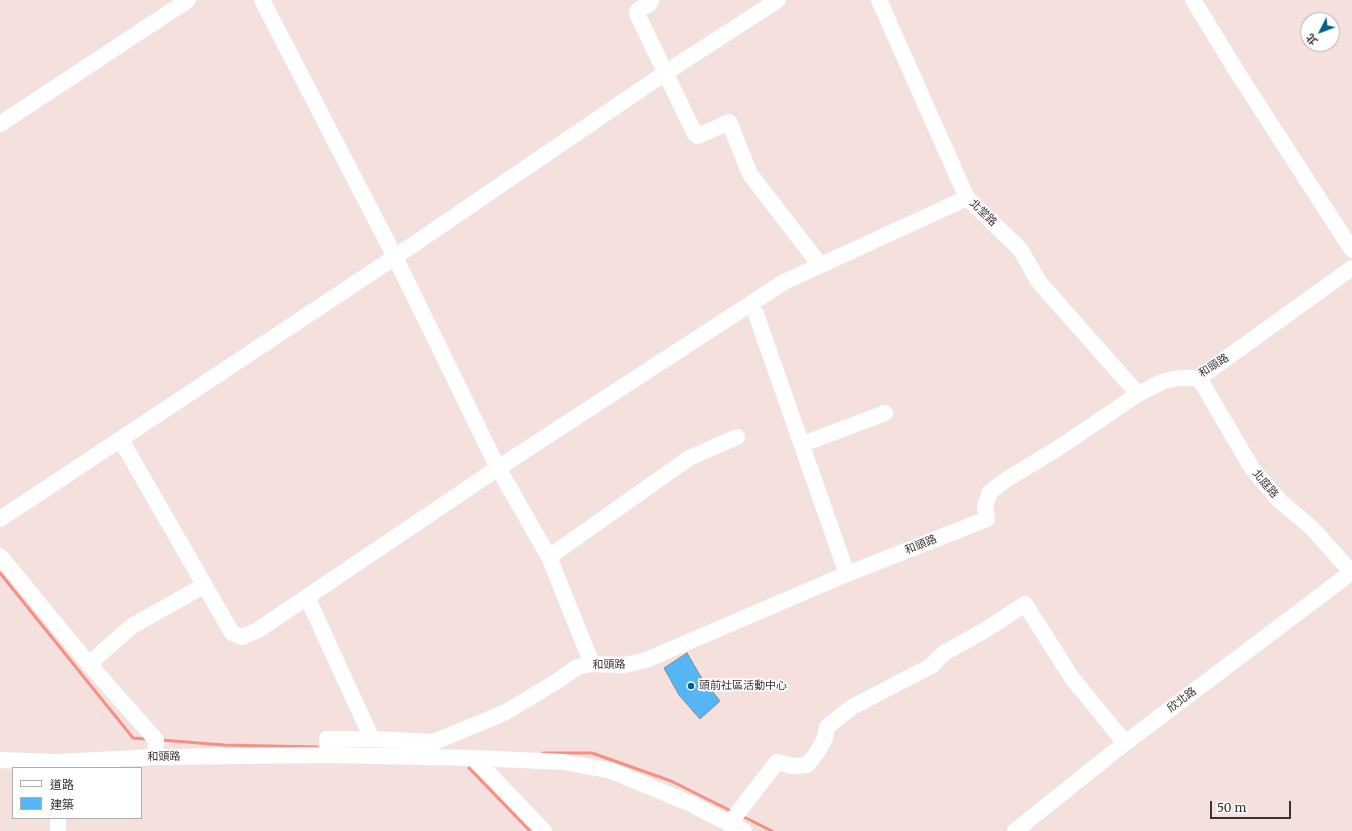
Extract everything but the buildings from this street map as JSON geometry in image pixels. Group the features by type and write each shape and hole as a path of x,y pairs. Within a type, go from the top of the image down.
{"street":[{"path":"0,124 188,0"},
{"path":"262,0 395,256 498,468 549,557 592,664"},
{"path":"651,0 649,4 638,10 637,14 695,134 698,136 729,122 750,174 820,265"},
{"path":"0,520 395,256 665,73 778,0"},
{"name":"北堂路","path":"879,0 967,198 1020,249 1039,282 1138,394"},
{"path":"1193,0 1239,75 1352,250"},
{"path":"121,440 232,633 242,637 258,630 498,468 778,286 820,265 967,198"},
{"name":"和頭路","path":"0,760 57,765 155,757 329,755 417,756 434,742 506,712 559,680 576,667 592,664 625,665 646,660 848,574 987,519 985,506 990,492 1004,481 1063,445 1138,394 1164,381 1180,378 1199,378 1352,268"},
{"path":"756,314 848,574"},
{"name":"北庭路","path":"1199,378 1253,470 1280,501 1312,528 1352,572"},
{"path":"802,444 885,413"},
{"path":"549,557 689,458 737,437"},
{"path":"0,556 89,664 156,740 155,757"},
{"name":"欣北路","path":"1015,831 1125,743 1352,572"},
{"path":"89,664 132,626 205,585"},
{"path":"307,597 372,738"},
{"path":"729,824 777,762 793,766 807,766 826,738 827,727 852,707 931,666 944,653 987,629 1025,604 1072,678 1125,743"},
{"name":"和頭路","path":"329,755 327,739 372,738 434,742"},
{"path":"417,756 564,762 612,771 689,803 744,831"},
{"path":"474,758 544,831"},
{"path":"58,819 58,831"}],"waterway":[{"path":"0,573 133,738 147,739"},
{"path":"161,740 224,745 317,747"},
{"path":"543,753 592,753 671,781 733,812"},
{"path":"469,768 530,831"},
{"path":"742,816 772,831"}],"place":[{"name":"頭前社區活動中心","path":"691,686"}]}
